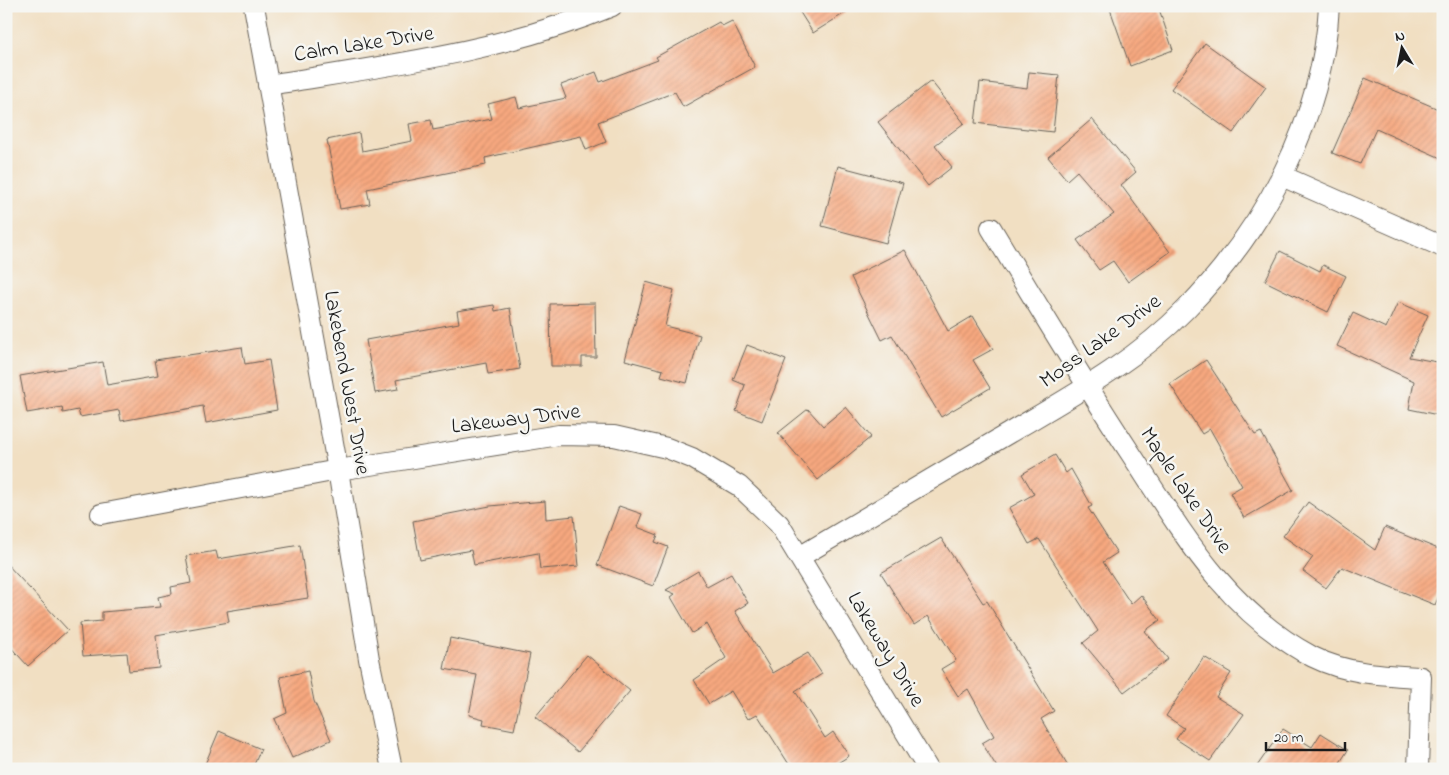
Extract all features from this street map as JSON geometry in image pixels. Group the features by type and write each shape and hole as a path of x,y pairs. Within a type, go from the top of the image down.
{"street":[{"name":"Lakebend West Drive","path":"254,6 338,470 369,659 392,769"},
{"name":"Calm Lake Drive","path":"268,85 444,57 583,18 612,6"},
{"name":"Moss Lake Drive","path":"801,556 1087,387 1143,347 1186,310 1227,264 1282,176 1305,125 1318,71 1329,6"},
{"path":"1282,176 1443,247"},
{"name":"Maple Lake Drive","path":"991,228 1087,387 1196,554 1236,600 1264,625 1314,657 1365,673 1421,677 1418,769"},
{"name":"Lakeway Drive","path":"100,514 338,470 559,435 614,436 640,440 692,458 739,486 779,524 801,556 928,769"}],"building":[{"path":"796,6 856,6 813,33"},
{"path":"1109,6 1158,6 1173,50 1130,66"},
{"path":"732,21 755,67 683,107 675,92 598,122 606,142 586,150 581,136 485,158 486,165 367,189 370,204 340,209 327,140 359,133 362,151 412,141 409,124 431,120 433,130 492,119 488,104 516,97 519,108 566,98 561,85 596,72 600,82 658,60 656,57 719,22 722,26"},
{"path":"1205,43 1266,87 1233,133 1171,89"},
{"path":"1029,72 1059,75 1053,132 975,123 980,82 1027,88"},
{"path":"1365,78 1443,111 1443,159 1376,129 1360,164 1332,153"},
{"path":"931,81 964,123 935,145 952,167 928,186 878,122"},
{"path":"1092,119 1136,172 1121,185 1170,252 1128,282 1113,261 1099,270 1077,240 1114,214 1077,171 1067,180 1048,157"},
{"path":"838,166 903,183 886,243 822,226"},
{"path":"905,250 948,331 973,316 993,349 973,360 990,388 941,417 892,335 882,340 851,277"},
{"path":"1280,251 1320,271 1323,265 1346,276 1328,312 1265,281"},
{"path":"646,282 674,290 665,326 700,335 687,383 661,376 663,370 625,360"},
{"path":"1398,302 1428,315 1409,357 1443,363 1443,416 1409,409 1414,381 1337,346 1353,313 1386,328"},
{"path":"595,303 596,357 582,357 582,366 551,366 550,304"},
{"path":"494,305 495,311 510,308 520,369 488,374 486,363 396,380 398,389 375,393 366,340 459,323 457,311"},
{"path":"747,345 786,360 762,421 736,411 745,385 733,380"},
{"path":"242,347 245,364 269,360 277,410 206,423 203,406 121,421 119,410 80,417 78,410 63,413 62,407 27,413 20,376 103,362 107,385 158,376 155,360"},
{"path":"1206,360 1255,435 1261,432 1293,490 1244,518 1230,493 1242,486 1210,429 1202,434 1170,384"},
{"path":"846,407 871,437 818,480 778,433 808,409 823,426"},
{"path":"1055,455 1066,473 1071,469 1092,506 1088,508 1117,553 1103,562 1131,604 1141,595 1160,620 1145,631 1168,659 1124,692 1083,643 1098,631 1039,539 1029,544 1009,508 1034,494 1022,474"},
{"path":"545,501 546,519 574,516 579,566 540,569 538,553 474,565 471,550 420,560 413,521 490,506"},
{"path":"1308,502 1375,550 1385,527 1443,551 1443,586 1435,605 1342,567 1326,588 1303,571 1313,557 1283,536"},
{"path":"619,506 642,514 637,527 658,535 655,542 668,547 653,586 597,565"},
{"path":"941,538 983,603 987,601 1054,711 1041,719 1070,769 998,769 982,743 994,736 968,689 958,696 941,669 956,660 928,616 914,625 881,573"},
{"path":"300,545 308,598 227,611 229,622 156,635 159,668 129,671 127,653 83,656 80,623 102,621 102,612 160,607 158,597 172,594 171,587 191,583 186,556 216,551 218,559"},
{"path":"6,563 68,630 28,666 6,642"},
{"path":"698,571 707,587 731,574 748,603 735,611 773,673 808,653 822,674 795,691 825,738 833,732 849,756 828,769 792,769 757,714 748,719 731,691 709,704 694,680 726,658 707,624 692,633 671,597 675,594 666,590"},
{"path":"450,638 530,654 514,730 483,724 484,719 469,715 477,675 444,669"},
{"path":"587,655 630,691 578,752 535,717"},
{"path":"1204,657 1231,673 1216,697 1244,714 1210,761 1176,739 1184,728 1166,716"},
{"path":"308,671 314,701 331,740 292,758 274,719 287,713 280,677"},
{"path":"1283,729 1312,747 1321,733 1348,750 1339,764 1347,769 1255,769"},
{"path":"219,731 261,749 252,769 203,769"}]}
